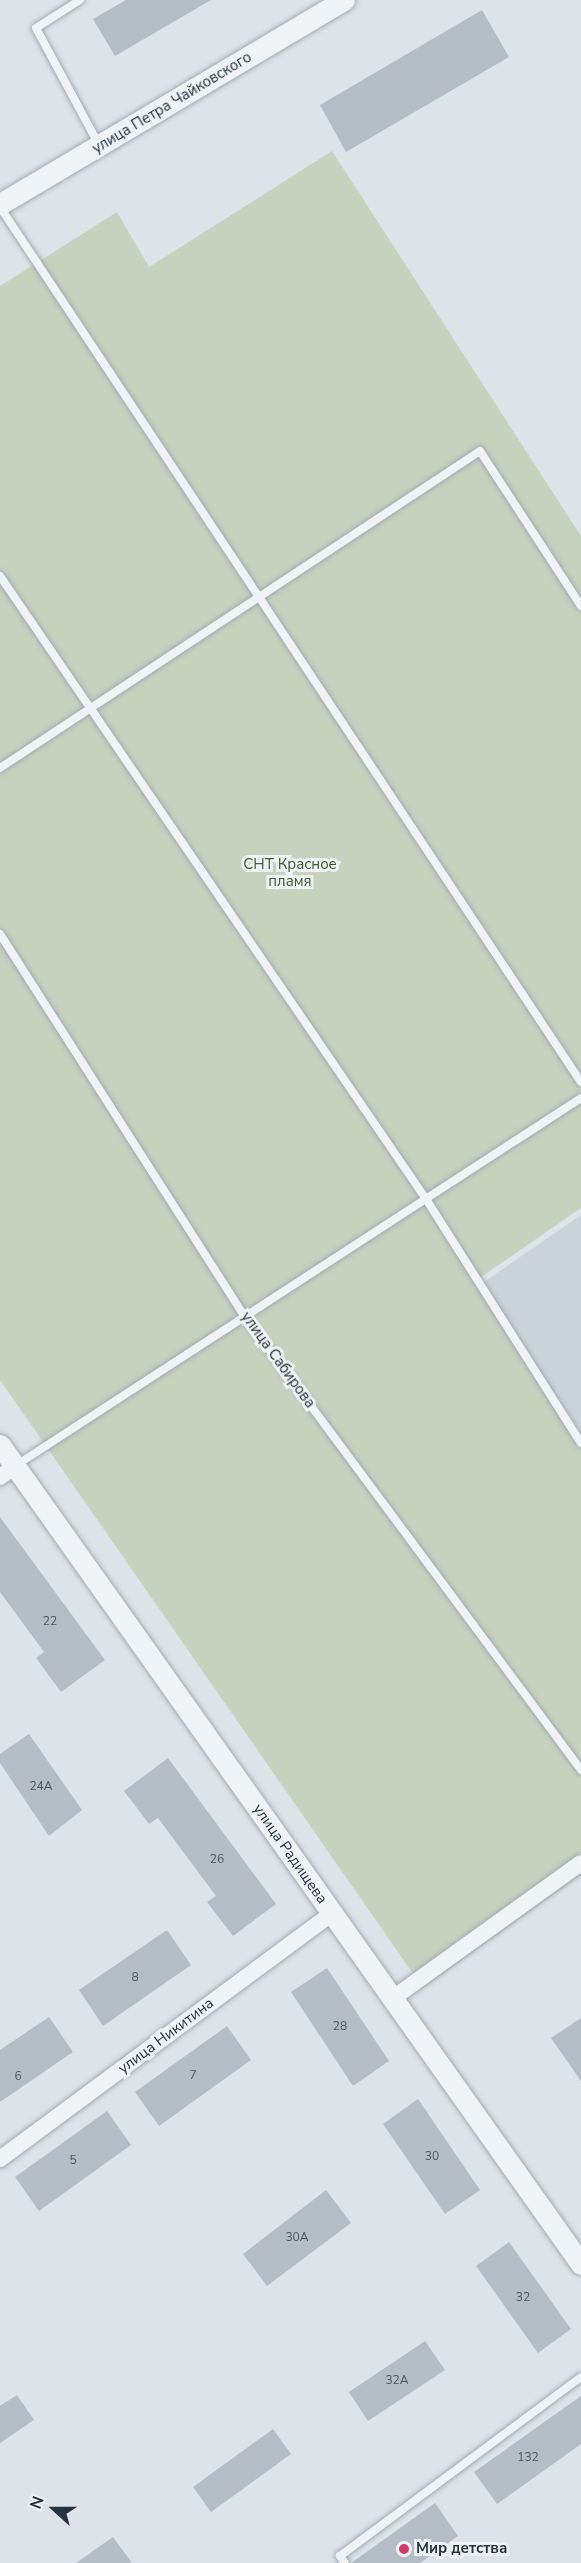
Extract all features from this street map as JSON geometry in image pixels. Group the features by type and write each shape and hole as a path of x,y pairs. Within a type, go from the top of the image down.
{"street":[{"name":"улица Петра Чайковского","path":"0,205 344,0"},
{"name":"улица Радищева","path":"0,1445 8,1472 332,1913 581,2264"},
{"path":"393,1998 581,1863"},
{"name":"улица Никитина","path":"0,2159 332,1913"}],"lane":[{"path":"80,0 36,28 99,146"},
{"path":"0,205 581,1082"},
{"path":"0,768 258,593 480,451 581,606"},
{"path":"0,576 426,1199 581,1443"},
{"name":"улица Сабирова","path":"0,934 245,1317 581,1770"},
{"path":"8,1472 581,1098"},
{"path":"345,2563 340,2556 581,2377"}],"shaded area":[{"path":"581,1215 581,1432 481,1284"}],"green space":[{"name":"СНТ Красное пламя","path":"332,151 581,536 581,1208 474,1282 581,1442 581,1875 423,1988 0,1380 0,286 117,212 149,267"}],"building":[{"path":"126,0 211,0 115,56 93,19"},
{"path":"482,10 509,57 346,152 320,105"},
{"path":"0,1517 105,1660 61,1692 36,1658 44,1652 0,1592"},
{"path":"29,1734 82,1810 49,1836 0,1763 0,1754"},
{"path":"168,1758 276,1904 233,1936 207,1902 216,1896 158,1818 149,1824 124,1791"},
{"path":"167,1930 191,1965 103,2026 79,1990"},
{"path":"327,1968 389,2061 353,2086 291,1992"},
{"path":"49,2017 73,2052 0,2102 0,2050"},
{"path":"581,2018 581,2081 551,2038"},
{"path":"227,2026 251,2060 159,2126 135,2092"},
{"path":"418,2099 480,2190 445,2214 383,2124"},
{"path":"107,2111 131,2145 39,2211 15,2177"},
{"path":"326,2190 351,2223 267,2286 243,2254"},
{"path":"509,2242 571,2329 538,2353 476,2266"},
{"path":"425,2341 445,2370 368,2421 349,2392"},
{"path":"17,2395 34,2420 0,2443 0,2406"},
{"path":"581,2396 581,2444 497,2504 474,2472"},
{"path":"273,2429 291,2454 211,2512 193,2487"},
{"path":"435,2503 458,2536 420,2563 351,2563"},
{"path":"113,2537 132,2563 76,2563"}],"place":[{"name":"Мир детства","path":"404,2549"}]}
